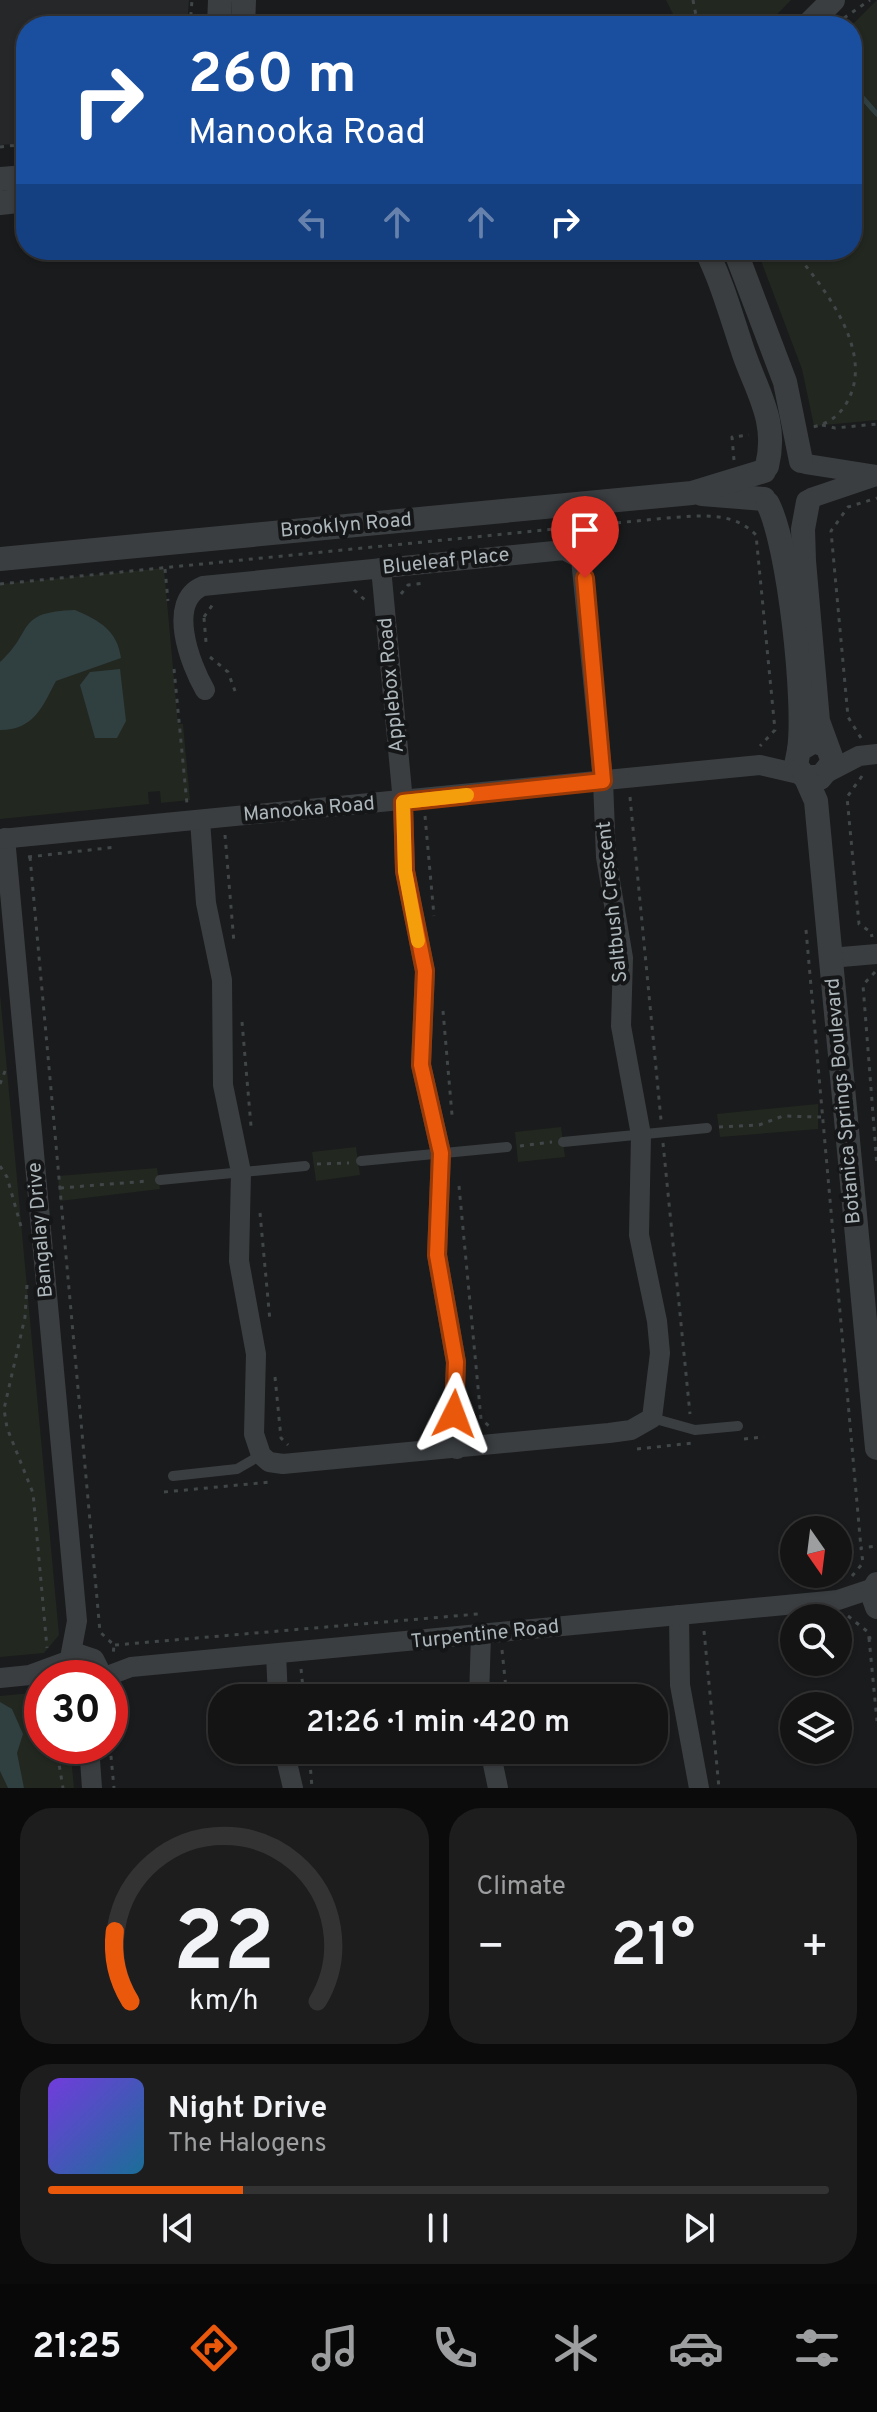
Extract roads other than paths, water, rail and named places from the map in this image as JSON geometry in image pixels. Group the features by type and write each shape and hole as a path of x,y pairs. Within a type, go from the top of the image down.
{"street":[{"path":"711,260 726,292 772,432 760,485 766,501 784,511 793,511 810,500 877,475"},
{"path":"739,260 785,382 804,463 815,484 803,529 804,561 818,721 826,746"},
{"path":"766,469 783,458 877,475"},
{"name":"Brooklyn Road","path":"692,493 766,469"},
{"name":"Brooklyn Road","path":"0,559 692,493 766,501"},
{"name":"Botanica Springs Boulevard","path":"766,501 783,547 800,713 816,801 877,1448"},
{"name":"Blueleaf Place","path":"205,690 188,656 177,619 186,599 203,586 564,550 577,554 584,567 603,790"},
{"name":"Applebox Road","path":"381,568 409,902 425,971 421,1065 441,1153 437,1255 456,1362 454,1414 457,1449"},
{"path":"814,741 866,755 810,767 814,741"},
{"name":"Manooka Road","path":"2,838 194,812 403,810 603,790 760,765 810,767"},
{"name":"Saltbush Crescent","path":"603,790 606,857 623,958 622,1041 641,1135 639,1235 657,1321 660,1353 652,1418"},
{"path":"194,812 206,903 222,980 223,1085 241,1172 239,1261 256,1354 254,1434 261,1455 269,1462 289,1463 457,1449 631,1430 652,1418"},
{"name":"Bangalay Drive","path":"2,838 77,1621 88,1660"},
{"path":"830,958 875,954"},
{"name":"Turpentine Road","path":"128,1664 276,1654 481,1635 838,1600 876,1592"},
{"path":"679,1615 680,1685 699,1788"},
{"path":"479,1684 481,1635"},
{"path":"276,1654 277,1684"},
{"name":"Turpentine Road","path":"0,1678 24,1677"},
{"path":"90,1764 92,1788"},
{"path":"287,1764 293,1788"},
{"path":"493,1764 498,1788"}],"lane":[{"path":"563,1142 707,1128"},
{"path":"361,1161 507,1147"},
{"path":"160,1180 305,1166"},
{"path":"652,1418 695,1430 738,1426"},
{"path":"173,1476 237,1469 261,1455"}],"waterway":[{"path":"862,97 877,114"}]}
